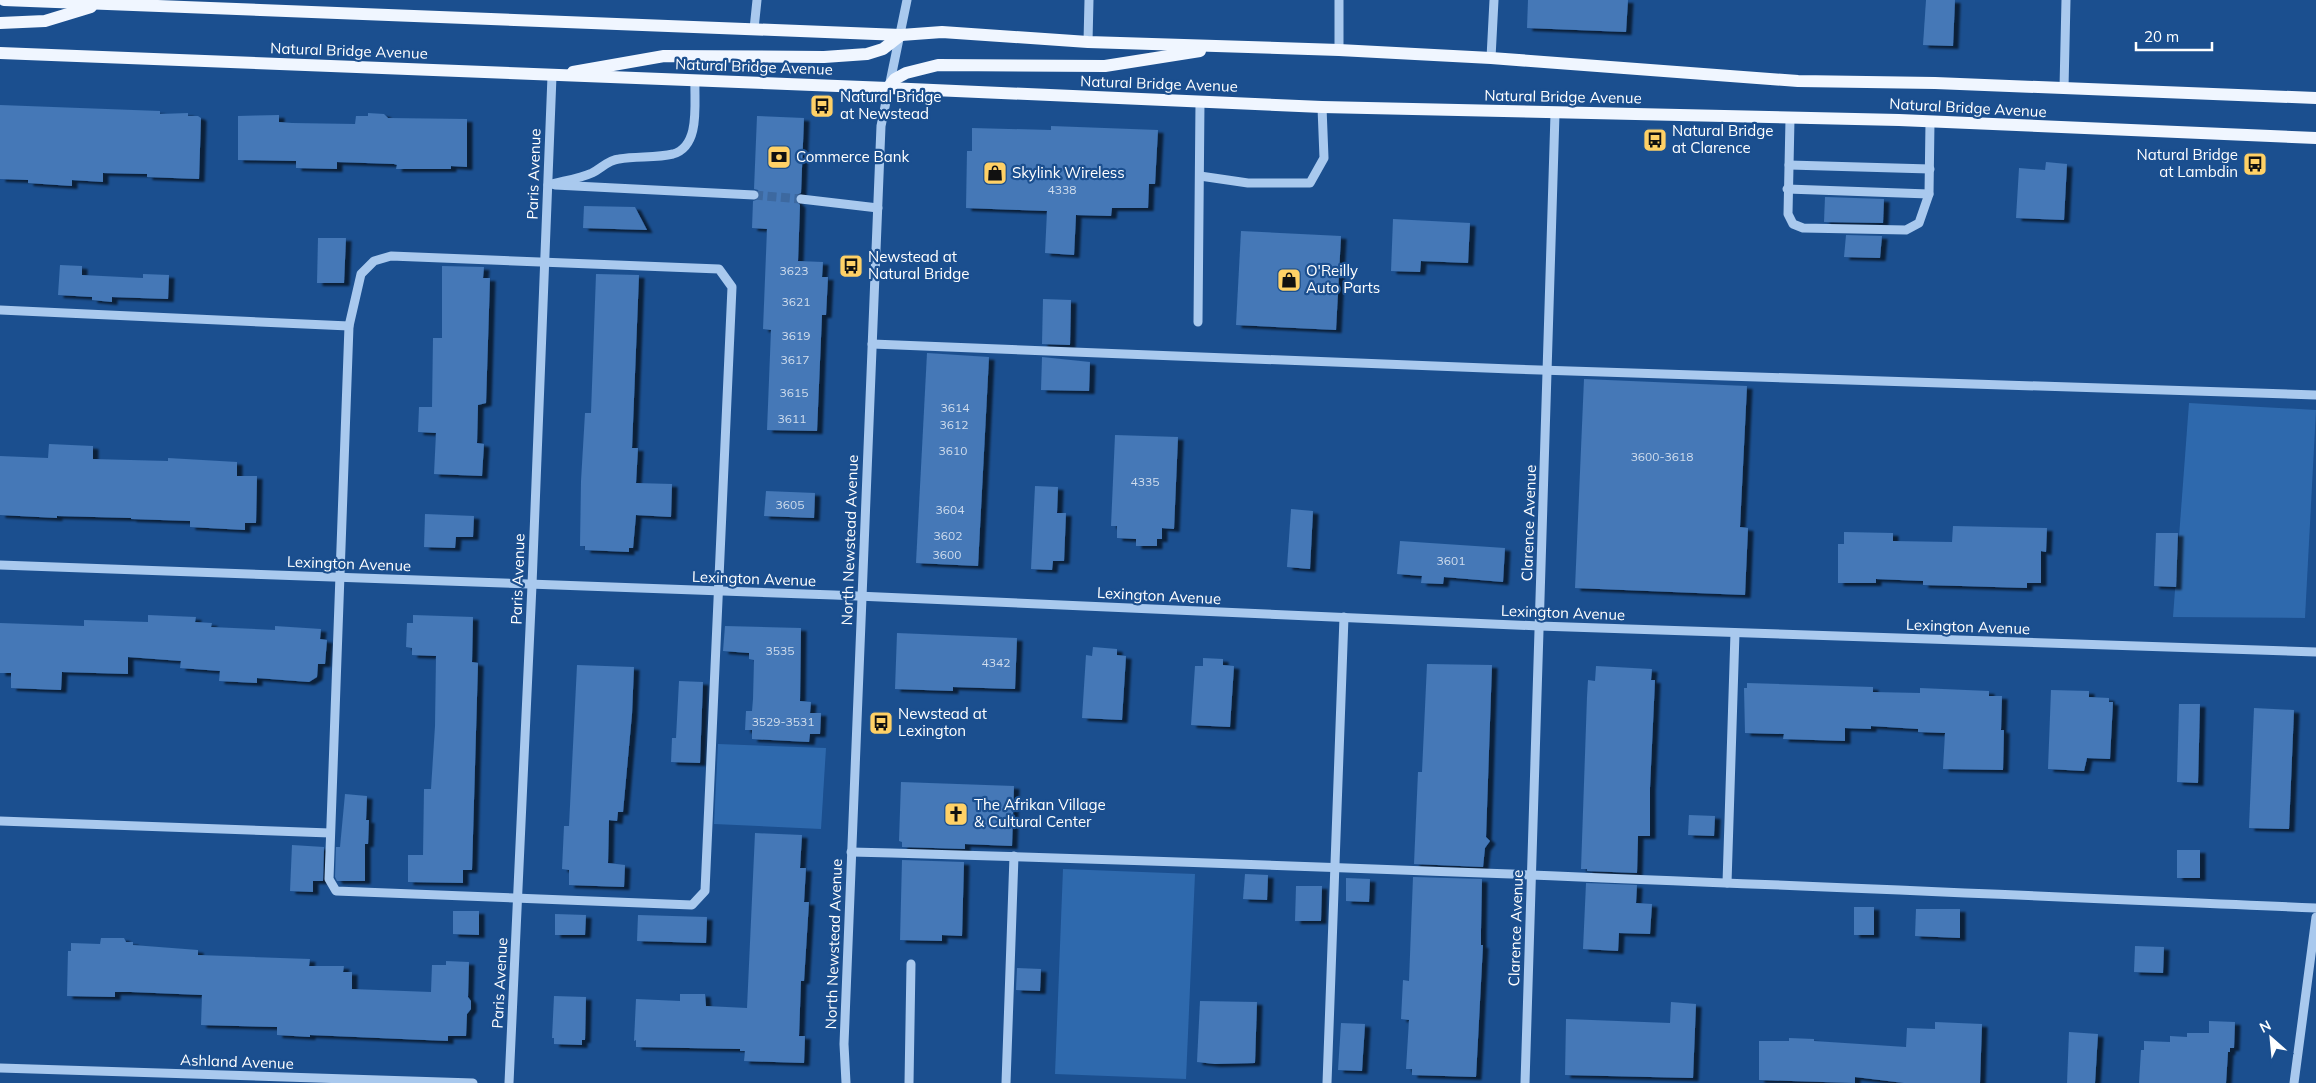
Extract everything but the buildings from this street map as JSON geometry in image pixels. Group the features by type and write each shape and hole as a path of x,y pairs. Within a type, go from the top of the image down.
{"main road":[{"name":"Natural Bridge Avenue","path":"4,0 901,35 942,32 1088,42 1339,50 1491,58 1798,81 2064,88 2316,98"},
{"path":"0,23 45,21 100,4"},
{"path":"552,76 664,56 824,57 867,54 883,49 901,35"},
{"path":"888,88 895,79 906,73 938,65 1105,66 1225,47"},
{"name":"Natural Bridge Avenue","path":"0,54 888,88 1322,107 1930,122 2316,138"}],"street":[{"path":"754,29 758,0"},
{"name":"North Newstead Avenue","path":"846,1083 844,1044 881,126 907,0"},
{"path":"1088,42 1089,0"},
{"path":"1339,0 1339,50"},
{"path":"1491,58 1494,0"},
{"path":"2064,88 2066,0"},
{"name":"Paris Avenue","path":"509,1083 532,585 552,76"},
{"path":"548,185 593,172 605,164 618,159 675,154 686,147 692,134 694,120 695,81"},
{"path":"1198,322 1200,102"},
{"path":"1200,176 1248,184 1310,183 1324,158 1322,107"},
{"name":"Clarence Avenue","path":"1525,1083 1555,114"},
{"path":"1790,119 1787,190 1788,214 1793,224 1803,228 1906,230 1919,223 1929,194 1930,122"},
{"path":"1789,165 1930,168"},
{"path":"548,185 754,195"},
{"path":"1787,190 1929,194"},
{"path":"801,199 878,208"},
{"path":"392,256 719,269 732,287 720,591 705,891 692,905 336,891 328,879 341,578 349,326 361,274 374,261 392,256"},
{"path":"0,310 349,326"},
{"path":"872,344 1548,370 2316,395"},
{"name":"Lexington Avenue","path":"0,566 720,591 1540,626 2316,652"},
{"path":"1327,1083 1333,872 1335,867 1344,618"},
{"path":"1727,883 1735,633"},
{"path":"0,822 330,833"},
{"path":"852,852 1532,874 2316,908"},
{"path":"1006,1083 1014,856"},
{"path":"2294,1083 2316,917"},
{"path":"909,1083 910,964"},
{"name":"Ashland Avenue","path":"0,1068 473,1083"}],"shaded area":[{"path":"2189,403 2316,410 2305,618 2173,617"},
{"path":"718,744 826,748 821,829 714,824"},
{"path":"1063,869 1195,874 1186,1079 1055,1074"}],"tunnel":[{"path":"754,195 801,199"}],"place":[{"name":"Natural Bridge at Newstead","path":"822,106"},
{"name":"Natural Bridge at Clarence","path":"1655,140"},
{"name":"Commerce Bank","path":"779,157"},
{"name":"Natural Bridge at Lambdin","path":"2255,164"},
{"name":"Skylink Wireless","path":"995,173"},
{"name":"Newstead at Natural Bridge","path":"851,266"},
{"name":"O'Reilly Auto Parts","path":"1289,280"},
{"name":"Newstead at Lexington","path":"881,723"},
{"name":"The Afrikan Village & Cultural Center","path":"956,814"}]}
